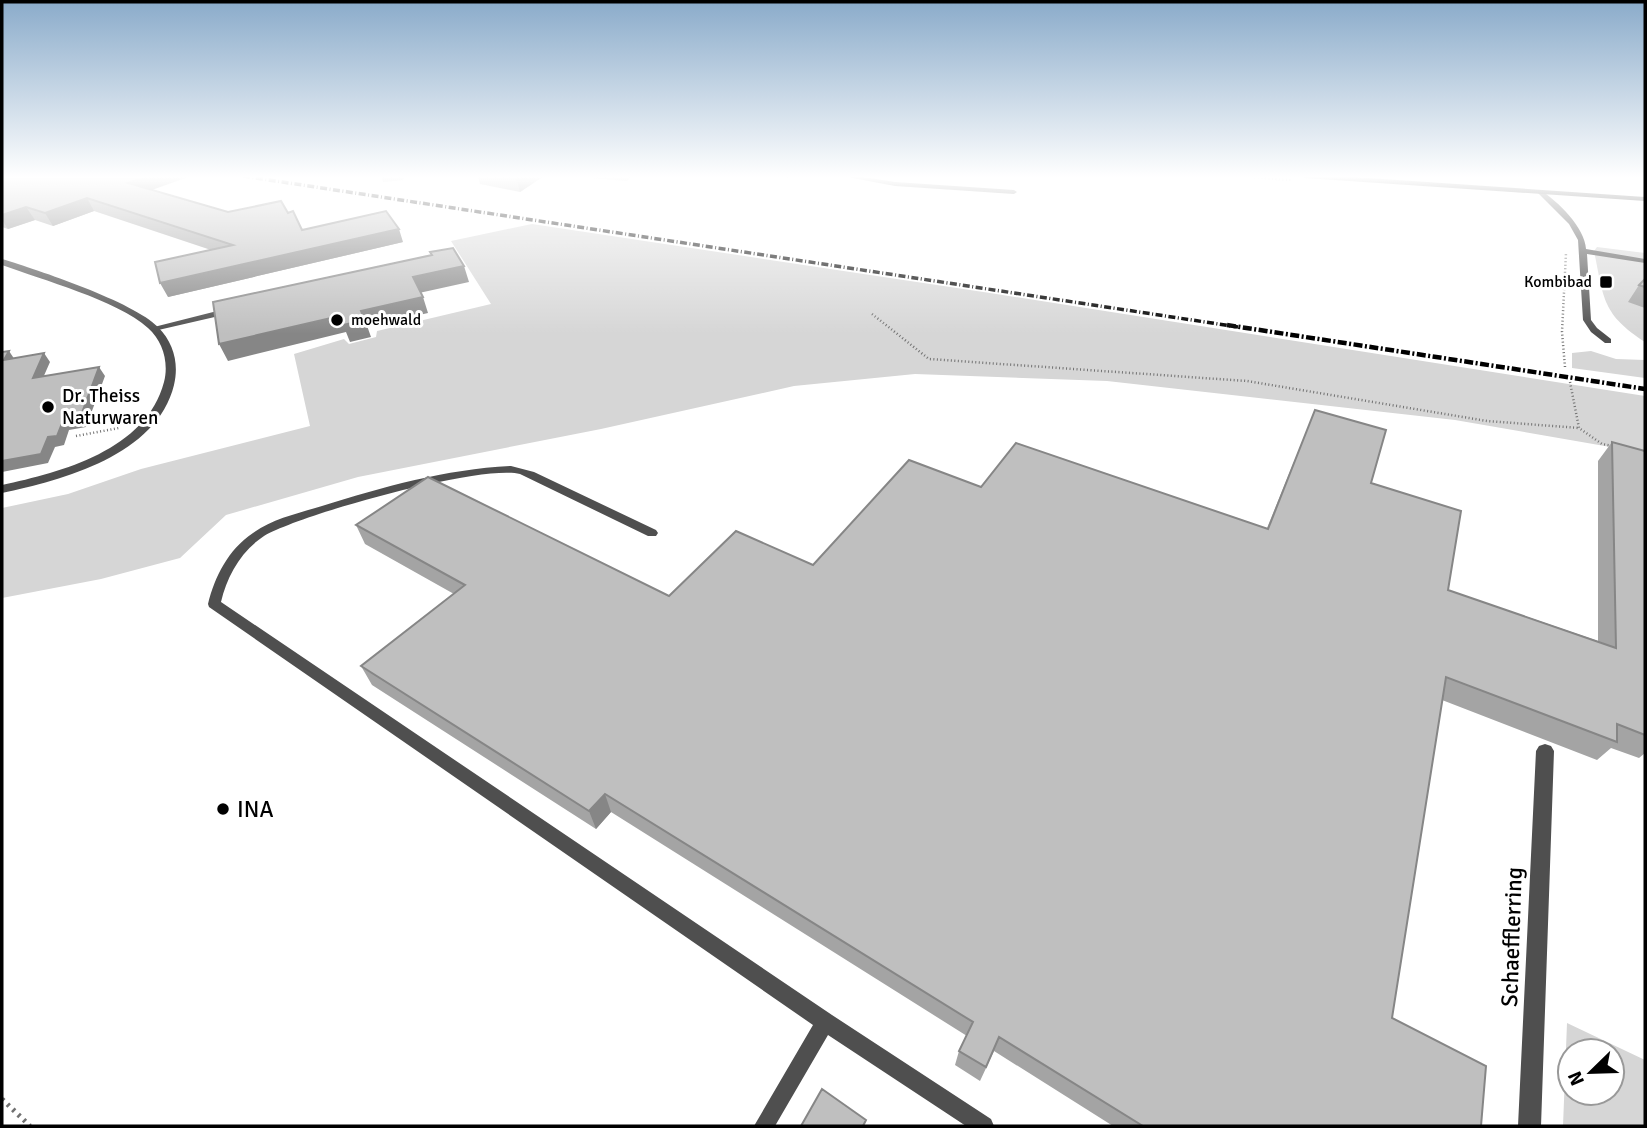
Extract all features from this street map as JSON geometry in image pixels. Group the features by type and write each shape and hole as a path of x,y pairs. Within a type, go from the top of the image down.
{"street":[{"path":"2,262 130,312 154,328 169,351 172,366 165,402 150,422 103,456 40,480 2,489"},
{"name":"Schaefflerring","path":"1529,1126 1545,751"}],"lane":[{"path":"1575,229 1582,240 1587,320 1594,330 1608,341"},
{"path":"1583,251 1645,261"},
{"path":"154,328 237,309"},
{"path":"652,534 526,473 514,469 498,469 375,496 279,522 246,544 227,566 218,585 214,604 825,1022 984,1126"},
{"path":"764,1126 825,1022"}],"path":[{"path":"1565,368 1562,332 1566,251"},
{"path":"872,314 929,359 1247,381 1487,421 1579,428 1602,444 1624,448"},
{"path":"1570,382 1579,428"},
{"path":"76,436 150,422"},
{"path":"2,1099 30,1126"}],"shaded area":[{"path":"510,229 563,229 1645,396 1645,453 1455,420 1107,381 915,374 794,386 601,429 358,477 226,515 180,558 101,579 2,598 2,508 68,494 141,469 310,426 294,354 344,339 349,344 376,337 377,331 491,304 451,241"},
{"path":"1597,247 1645,253 1645,342 1620,323 1607,304 1594,251"},
{"path":"1591,351 1616,359 1645,360 1645,378 1572,368 1572,353"},
{"path":"1567,1023 1597,1037 1566,1037"},
{"path":"1626,1051 1645,1060 1645,1126 1563,1126 1564,1107 1626,1107"}],"building":[{"path":"182,229 399,229 160,283 155,262 233,245"},
{"path":"453,248 464,266 413,277 423,297 361,311 365,320 343,325 340,316 219,344 213,302 432,255 430,252"},
{"name":"Dr. Theiss Naturwaren","path":"9,351 4,360 44,353 33,378 99,367 80,418 63,421 57,436 48,437 41,454 2,461 2,352"},
{"path":"1315,410 1386,430 1371,483 1461,511 1448,590 1616,648 1612,442 1645,451 1645,735 1617,724 1617,742 1446,677 1392,1018 1486,1066 1481,1126 1143,1126 999,1037 986,1067 959,1051 973,1022 605,794 589,811 361,666 465,585 356,525 428,477 669,596 736,531 813,565 909,460 981,487 1016,443 1268,529"},
{"path":"822,1089 866,1120 863,1126 801,1126"}],"railway":[{"path":"590,229 1238,327"},
{"path":"1227,325 1645,389"}],"place":[{"name":"Kombibad","path":"1606,282"},
{"name":"moehwald","path":"337,320"},
{"name":"Dr. Theiss Naturwaren","path":"48,407"},
{"name":"INA","path":"223,809"}]}
